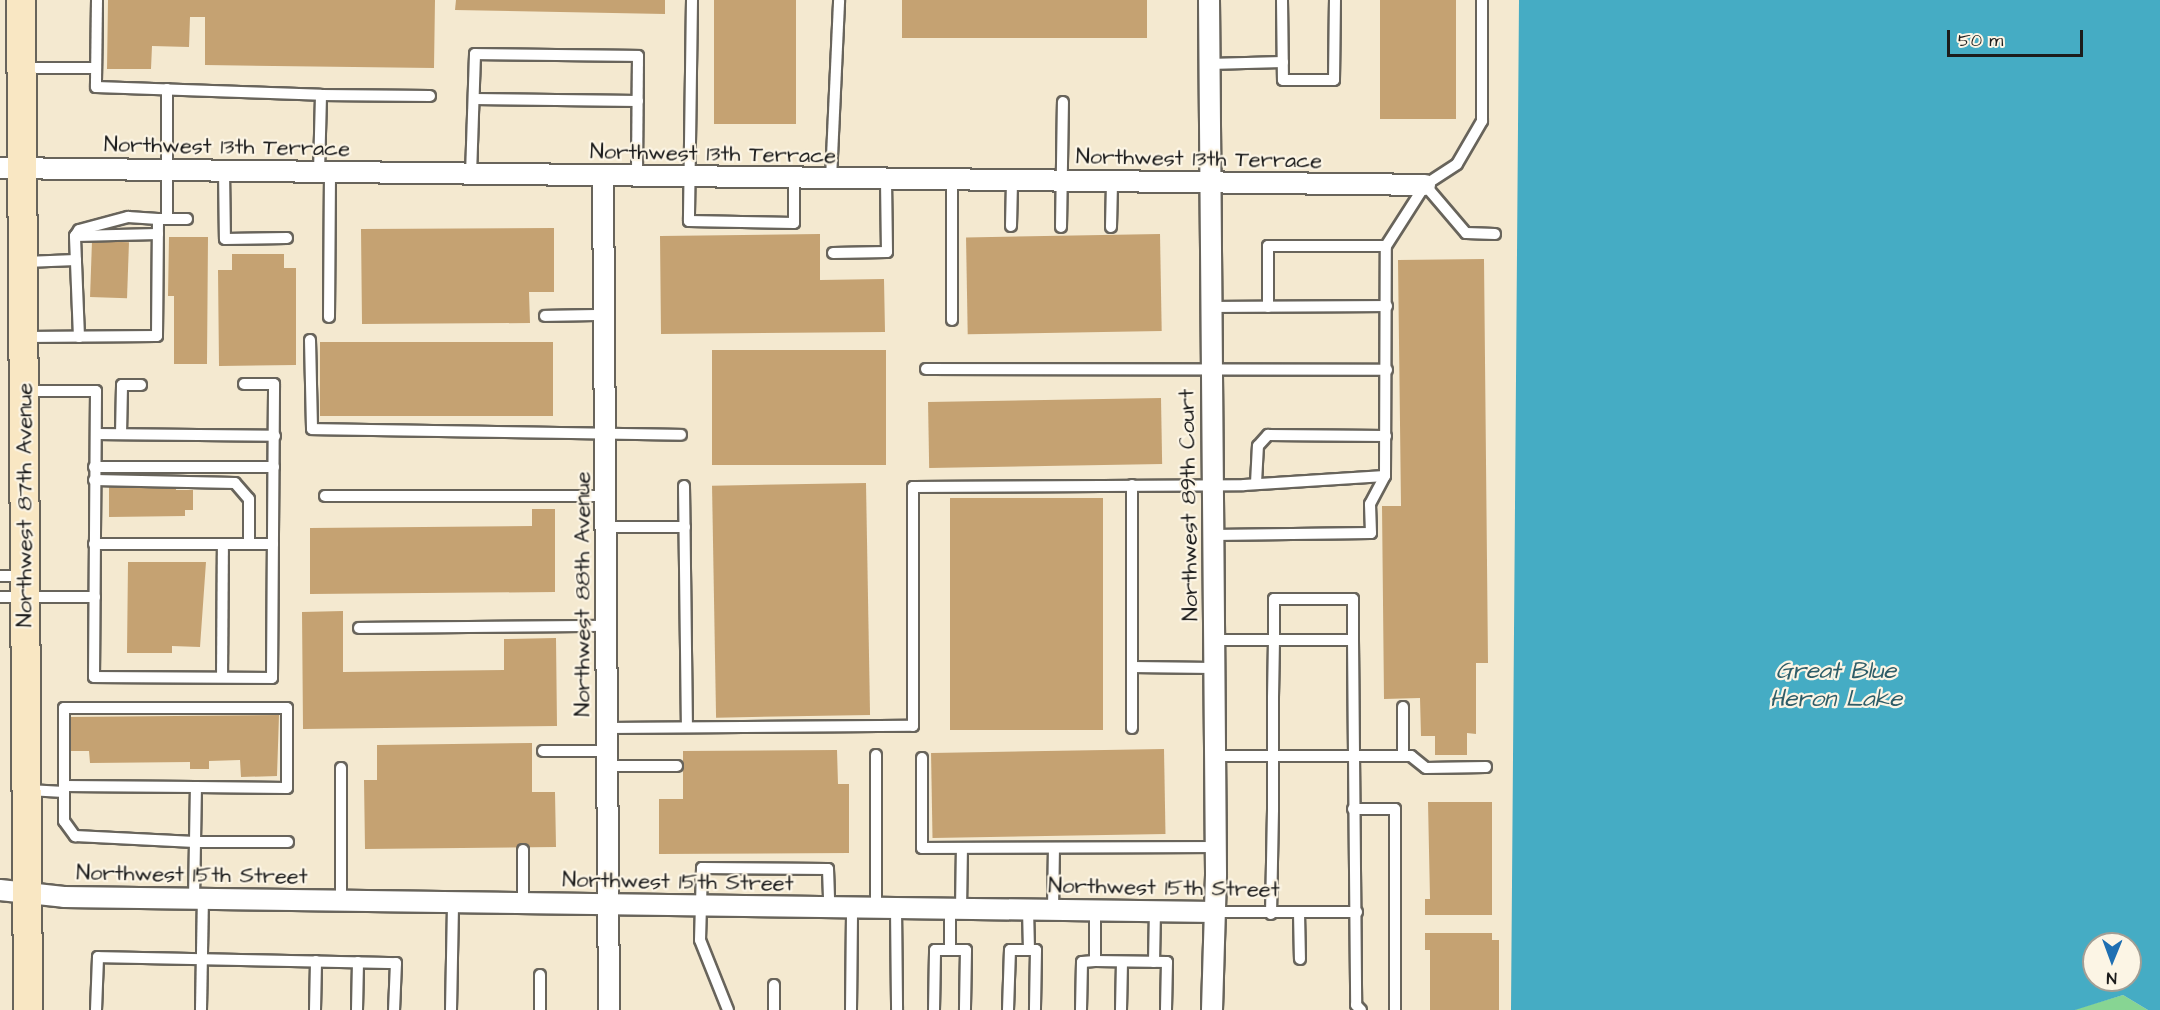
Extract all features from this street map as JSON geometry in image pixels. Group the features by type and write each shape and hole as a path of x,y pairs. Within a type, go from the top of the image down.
{"main road":[{"name":"Northwest 87th Avenue","path":"21,0 21,68 11,168 23,262 25,391 12,586 27,790 14,891 28,1010"}],"street":[{"name":"Northwest 89th Court","path":"1209,0 1215,756 1215,912 1212,1010"},
{"name":"Northwest 13th Terrace","path":"11,168 603,177 1425,185"},
{"name":"Northwest 88th Avenue","path":"603,177 609,1010"},
{"name":"Northwest 15th Street","path":"14,891 64,897 1215,912"}],"lane":[{"path":"97,0 96,87 430,96"},
{"path":"692,0 689,221 794,222 794,179"},
{"path":"831,179 839,0"},
{"path":"1282,0 1283,80 1334,80 1335,0"},
{"path":"1213,535 1371,533 1371,504 1385,476 1386,246 1425,185 1457,164 1482,121 1482,0"},
{"path":"471,175 475,54 638,56 637,177"},
{"path":"1209,64 1283,62"},
{"path":"21,68 96,68"},
{"path":"25,337 157,336 158,234 162,219 167,89"},
{"path":"321,94 329,317"},
{"path":"474,99 638,101"},
{"path":"1060,227 1063,102"},
{"path":"224,171 225,238 287,238"},
{"path":"833,252 887,252 886,180"},
{"path":"952,180 952,320"},
{"path":"1011,181 1011,226"},
{"path":"1111,227 1112,182"},
{"path":"1425,185 1466,233 1495,234"},
{"path":"79,337 75,236 79,230 111,220 187,219"},
{"path":"75,236 158,234"},
{"path":"1268,307 1268,246 1386,246"},
{"path":"23,262 76,260"},
{"path":"1211,307 1387,306"},
{"path":"545,316 604,315"},
{"path":"310,340 312,429 681,435"},
{"path":"926,369 1387,370"},
{"path":"25,391 96,391 94,677 273,678 274,384 244,384"},
{"path":"121,434 122,385 141,385"},
{"path":"96,434 274,436"},
{"path":"1256,483 1258,446 1268,435 1386,436"},
{"path":"94,467 274,467"},
{"path":"608,728 913,726 913,487 1212,485 1385,476"},
{"path":"94,480 235,483 249,499 249,544"},
{"path":"1132,485 1132,728"},
{"path":"684,486 687,727"},
{"path":"325,496 606,496"},
{"path":"607,527 685,527"},
{"path":"94,544 273,544"},
{"path":"222,677 223,544"},
{"path":"12,586 95,597"},
{"path":"1271,914 1274,599 1353,599 1352,755 1357,912 1356,1005 1361,1010"},
{"path":"359,628 607,626"},
{"path":"1214,640 1353,640"},
{"path":"1132,667 1214,668"},
{"path":"1403,707 1403,756"},
{"path":"27,790 64,789 196,787 287,788 287,708 64,708 64,789 64,821 75,836 195,842 288,842"},
{"path":"543,751 677,766"},
{"path":"876,755 876,908"},
{"path":"1215,756 1411,756 1426,768 1486,767"},
{"path":"922,758 922,848 1215,847"},
{"path":"341,768 341,901"},
{"path":"196,787 195,842 202,959 201,1010"},
{"path":"1353,808 1395,809 1395,1010"},
{"path":"950,950 962,848"},
{"path":"1053,848 1053,910"},
{"path":"523,850 523,904"},
{"path":"728,1010 700,940 702,868 828,869 829,907"},
{"path":"451,1010 453,903"},
{"path":"851,1010 852,908"},
{"path":"896,908 897,1010"},
{"path":"1028,910 1029,950"},
{"path":"1095,910 1095,961"},
{"path":"1154,962 1155,911"},
{"name":"Northwest 15th Street","path":"1215,912 1271,914 1357,912"},
{"path":"1299,913 1300,958"},
{"path":"934,1010 935,950 966,950 965,1010"},
{"path":"1008,1010 1010,950 1036,950 1035,1010"},
{"path":"96,1010 98,957 396,963 394,1010"},
{"path":"315,1010 316,961"},
{"path":"1081,1010 1082,962 1095,961 1167,962 1166,1010"},
{"path":"357,1010 358,962"},
{"path":"1121,1010 1122,962"},
{"path":"540,975 540,1010"},
{"path":"774,985 774,1010"}],"green space":[{"path":"2123,995 2148,1010 2075,1010 2076,1009"}],"water":[{"name":"Great Blue Heron Lake","path":"1519,0 2160,0 2160,1010 2148,1010 2123,995 2075,1010 1511,1010"}],"building":[{"path":"108,0 435,0 434,68 205,65 205,17 190,17 189,47 152,46 151,69 107,69"},
{"path":"456,0 665,0 665,14 455,10"},
{"path":"714,0 796,0 796,124 714,124"},
{"path":"902,0 1147,0 1147,38 902,38"},
{"path":"1380,0 1456,0 1456,119 1380,119"},
{"path":"554,228 554,292 529,292 530,323 362,324 361,229"},
{"path":"820,234 820,280 884,279 885,332 661,334 660,236"},
{"path":"1160,234 1162,331 968,334 966,237"},
{"path":"169,237 208,237 207,364 174,364 174,296 168,296"},
{"path":"92,241 129,242 127,298 90,297"},
{"path":"232,254 284,254 284,268 296,268 296,365 219,366 218,270 232,270"},
{"path":"1484,259 1488,663 1476,663 1476,734 1467,733 1467,755 1435,755 1435,736 1421,736 1420,698 1384,699 1382,506 1401,506 1398,260"},
{"path":"320,342 553,342 553,416 320,416"},
{"path":"712,350 886,350 886,465 712,465"},
{"path":"1161,398 1162,464 929,468 928,402"},
{"path":"109,481 176,481 176,490 193,490 193,510 185,510 185,516 109,517"},
{"path":"866,483 870,715 716,718 712,486"},
{"path":"950,498 1103,498 1103,730 950,730"},
{"path":"532,509 555,509 555,592 310,594 310,528 532,526"},
{"path":"128,562 206,562 200,647 172,646 172,653 127,653"},
{"path":"343,611 343,672 504,670 504,639 556,638 557,726 303,729 302,612"},
{"path":"279,715 277,776 241,777 240,760 209,761 209,769 190,769 190,762 90,763 89,751 70,751 70,717"},
{"path":"532,743 532,792 555,792 556,847 365,849 364,780 377,780 377,745"},
{"path":"1164,749 1165,834 933,838 931,753"},
{"path":"837,750 838,784 849,784 849,853 659,854 659,799 683,799 683,751"},
{"path":"1428,802 1492,802 1492,915 1425,915 1425,899 1430,899"},
{"path":"1425,933 1492,933 1492,940 1499,940 1499,1010 1430,1010 1430,950 1425,950"}]}
